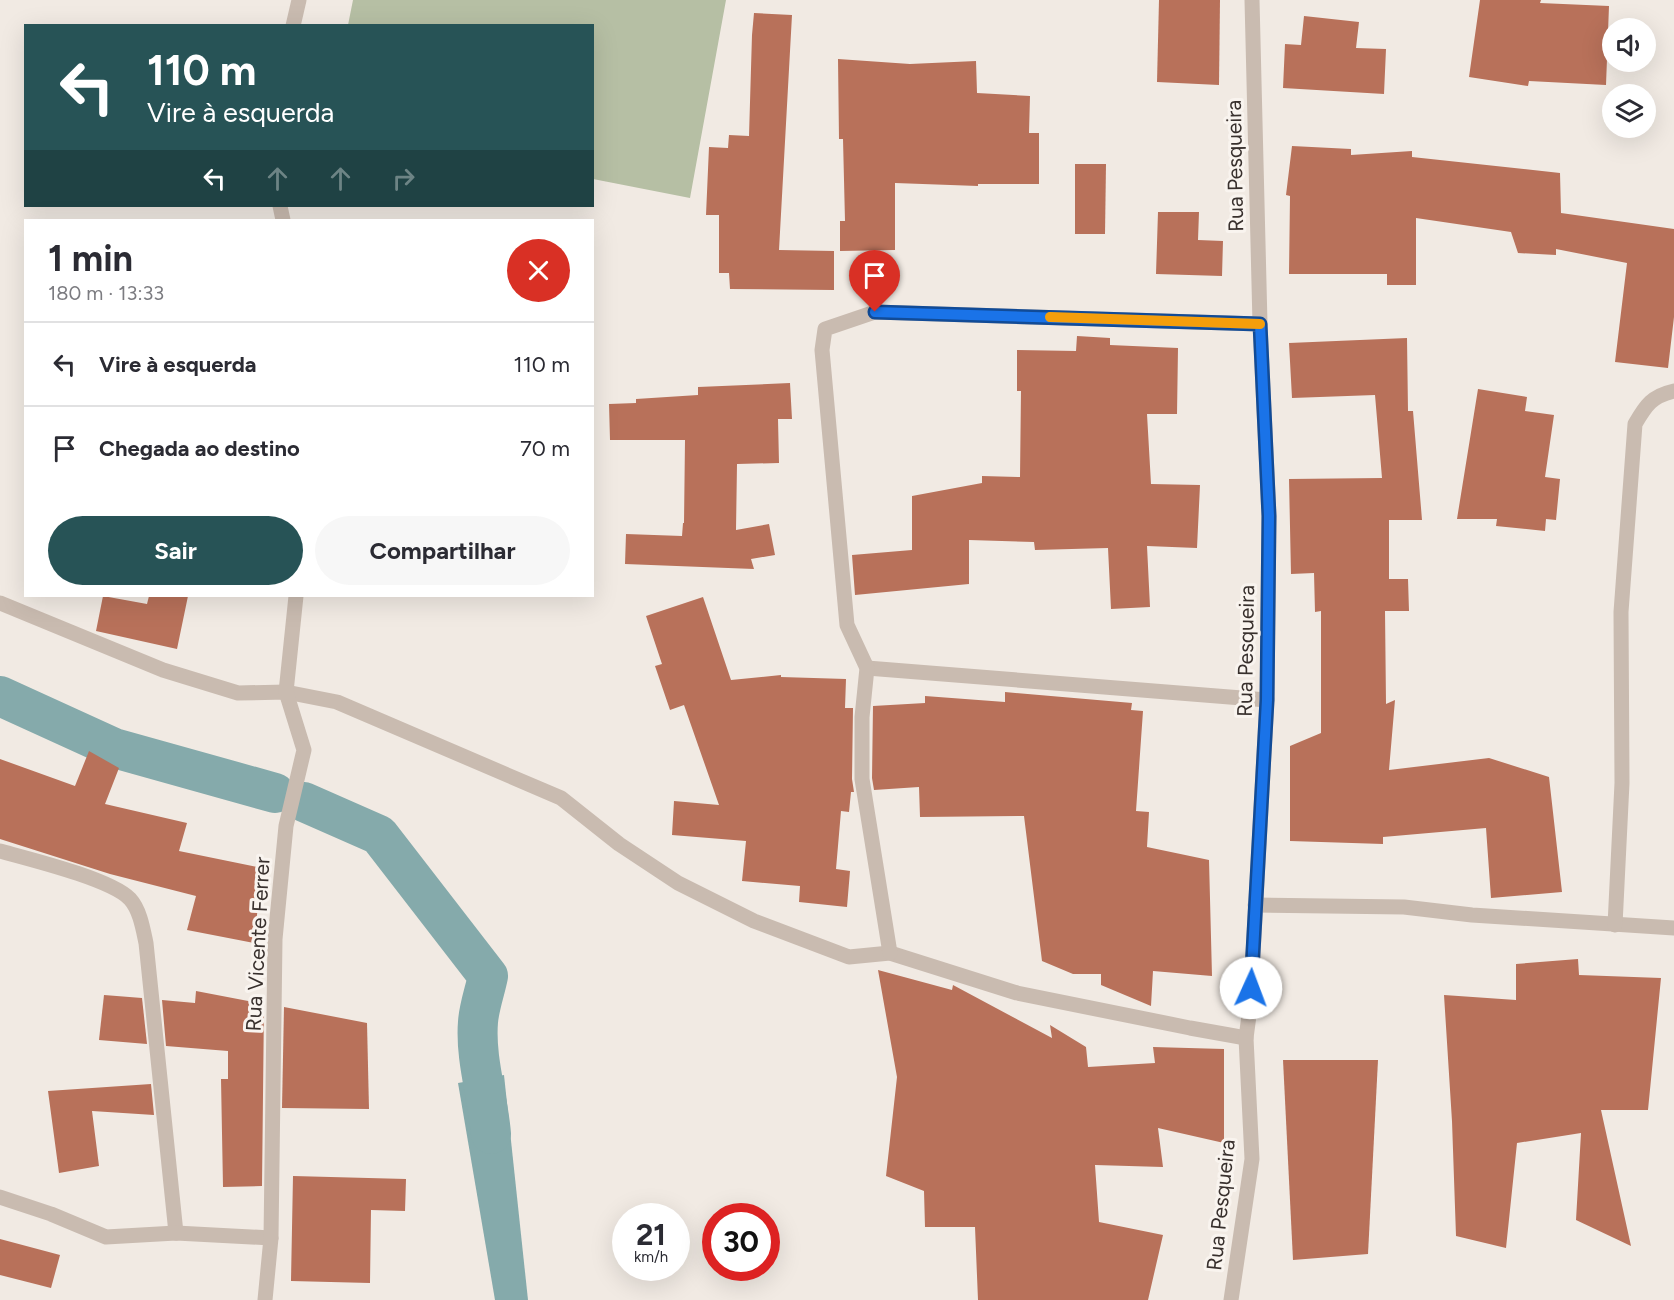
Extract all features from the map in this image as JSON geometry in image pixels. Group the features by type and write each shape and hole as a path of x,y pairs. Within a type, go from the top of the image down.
{"street":[{"path":"293,24 299,0"},
{"name":"Rua Pesqueira","path":"1231,1300 1252,1159 1246,1038 1250,1008 1267,700 1269,516 1260,324 1252,0"},
{"path":"890,953 862,779 862,717 867,668 847,625 822,351 825,330 875,312 1260,324"},
{"path":"1615,925 1622,783 1621,612 1635,424 1646,405 1660,394 1674,392"},
{"name":"Rua Vicente Ferrer","path":"265,1300 271,1238 275,939 286,826 304,750 286,692 296,597"},
{"path":"0,603 163,669 238,693 286,692 338,702 561,798 619,844 678,883 754,921 849,957 890,953 1017,993 1246,1038"},
{"path":"867,668 1267,700"},
{"path":"0,851 111,886 130,900 140,920 146,943 176,1233"},
{"path":"1255,905 1404,907 1472,915 1674,928"},
{"path":"0,1197 51,1214 106,1237 176,1233 271,1238"}],"green space":[{"path":"353,0 726,0 690,198 594,179 594,24 348,24"}],"water":[{"path":"504,1075 528,1300 495,1300 458,1083"}],"building":[{"path":"1159,0 1220,0 1219,85 1157,82"},
{"path":"1480,0 1541,0 1540,3 1609,6 1609,18 1602,18 1602,72 1606,72 1606,84 1529,81 1528,86 1469,77"},
{"path":"754,13 792,15 779,250 834,251 834,290 730,289 729,273 719,273 719,215 706,215 709,147 728,148 729,135 749,136"},
{"path":"1304,16 1359,22 1356,48 1386,49 1384,94 1283,88 1285,44 1301,45"},
{"path":"838,59 910,64 976,61 977,93 1030,96 1029,133 1039,133 1039,184 978,184 978,186 895,183 895,250 840,251 840,221 845,221 843,139 839,139"},
{"path":"1292,146 1351,149 1351,155 1412,151 1412,157 1560,173 1561,213 1674,229 1674,317 1668,368 1615,362 1627,263 1556,249 1556,255 1518,253 1511,232 1416,218 1416,285 1387,285 1387,274 1289,274 1290,196 1286,195"},
{"path":"1075,164 1106,164 1105,234 1075,234"},
{"path":"1158,212 1199,212 1198,240 1223,241 1222,276 1156,274"},
{"path":"1077,336 1110,338 1110,345 1178,348 1177,414 1147,414 1151,484 1200,485 1197,548 1147,546 1150,607 1111,609 1108,548 1035,550 1034,542 969,540 969,584 855,595 852,555 912,550 912,496 982,483 982,476 1020,477 1021,391 1017,391 1017,350 1076,351"},
{"path":"1407,338 1408,411 1413,411 1422,520 1389,520 1389,579 1408,579 1409,611 1385,611 1386,704 1395,700 1389,770 1489,758 1549,777 1562,892 1491,898 1486,828 1383,837 1383,844 1290,841 1290,746 1321,733 1321,611 1315,612 1314,573 1291,574 1289,479 1382,478 1375,395 1292,398 1289,343"},
{"path":"790,383 792,419 778,419 779,463 737,464 736,530 769,524 775,555 751,559 754,569 625,564 626,534 682,536 685,440 610,440 609,404 636,403 636,399 698,395 698,387"},
{"path":"1478,389 1527,397 1525,411 1554,415 1545,477 1560,479 1556,520 1546,519 1545,531 1496,526 1497,519 1457,519"},
{"path":"103,597 147,604 149,597 188,597 177,649 96,631"},
{"path":"703,597 731,680 781,675 781,677 846,679 845,708 853,708 852,779 854,792 851,792 849,812 841,811 836,869 850,871 847,907 799,902 800,886 742,881 746,841 672,835 674,801 719,805 684,705 670,710 655,666 662,664 646,616"},
{"path":"1005,692 1132,703 1131,710 1143,711 1136,811 1149,812 1147,847 1209,860 1212,976 1153,971 1151,1006 1101,985 1101,974 1073,974 1042,961 1024,816 920,817 919,787 874,790 872,778 873,706 925,703 925,696 1005,702"},
{"path":"89,751 119,768 105,804 187,823 179,851 262,868 254,943 187,930 196,896 110,874 0,839 0,759 75,786"},
{"path":"1578,959 1579,975 1661,978 1648,1110 1601,1110 1631,1246 1576,1220 1581,1133 1517,1143 1506,1248 1456,1236 1444,995 1516,1000 1516,964"},
{"path":"878,970 952,990 953,985 1052,1038 1050,1025 1086,1047 1088,1067 1155,1063 1153,1047 1224,1049 1224,1143 1158,1128 1163,1167 1095,1165 1099,1222 1163,1235 1148,1300 978,1300 975,1227 925,1227 924,1191 886,1176 897,1077"},
{"path":"196,991 264,1004 262,1186 223,1187 221,1079 228,1079 228,1051 166,1046 162,1000 195,1003"},
{"path":"104,995 142,998 147,1044 99,1040"},
{"path":"284,1007 367,1023 369,1109 282,1108"},
{"path":"1283,1060 1378,1060 1368,1254 1293,1260"},
{"path":"151,1084 154,1115 92,1111 99,1166 59,1173 48,1091"},
{"path":"293,1176 406,1179 405,1211 371,1210 370,1283 291,1281"},
{"path":"0,1239 60,1255 51,1288 0,1275"}],"waterway":[{"path":"0,696 114,748 275,793"},
{"path":"304,802 379,835 488,976 478,1022 478,1036 491,1134"}],"slow traffic":[{"path":"1050,317 1260,324"}],"route":[{"path":"875,312 1260,324 1269,516 1267,700 1251,988"}]}
